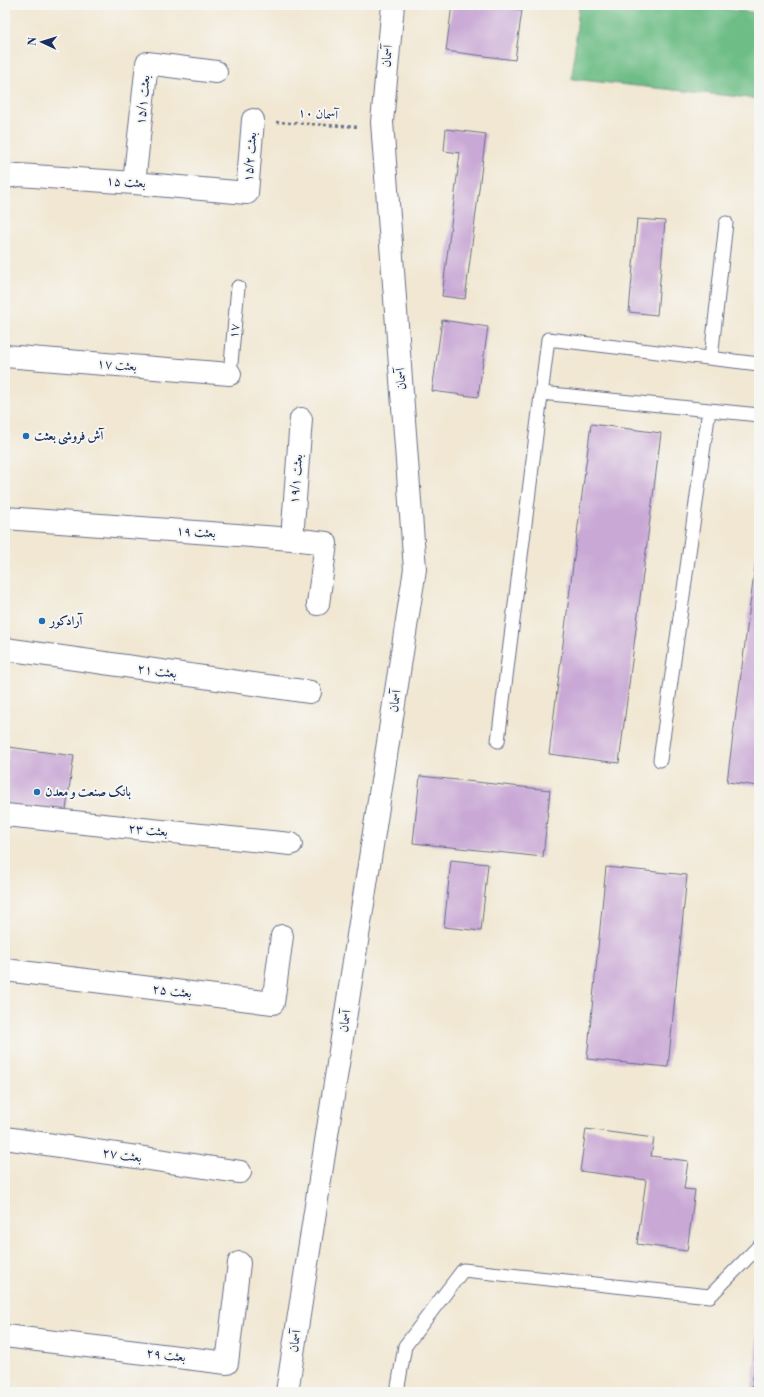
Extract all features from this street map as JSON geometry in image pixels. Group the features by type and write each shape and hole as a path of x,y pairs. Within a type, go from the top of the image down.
{"street":[{"name":"آسمان","path":"287,1392 415,569 382,128 388,11"},
{"name":"۱۵/۱ بعثت","path":"134,183 147,63 216,72"},
{"name":"۱۵/۲ بعثت","path":"247,193 253,120"},
{"name":"بعثت ۱۵","path":"5,177 19,175 247,193"},
{"name":"بعثت ۱۷","path":"5,356 230,374"},
{"name":"۱۹/۱ بعثت","path":"292,539 301,419"},
{"name":"بعثت ۱۹","path":"5,518 292,539 326,543 318,604"},
{"name":"۲۱ بعثت","path":"5,650 310,692"},
{"name":"۲۳ بعثت","path":"5,816 291,844"},
{"name":"۲۵ بعثت","path":"5,970 273,1003 282,936"},
{"name":"۲۷ بعثت","path":"6,1143 240,1172"},
{"name":"۲۹ بعثت","path":"5,1336 227,1363 239,1263"}],"lane":[{"path":"711,358 726,223"},
{"name":"۱۷","path":"230,374 238,287"},
{"path":"498,741 548,339 759,364"},
{"path":"541,393 759,415"},
{"path":"660,760 709,410"},
{"path":"397,1392 405,1346 463,1270 710,1296 759,1246"}],"path":[{"name":"۱۰ آسمان","path":"253,120 382,128"}],"green space":[{"path":"579,5 683,5 759,13 759,99 572,79"}],"building":[{"path":"452,5 486,5 522,10 515,60 446,51"},
{"path":"446,129 486,134 465,299 442,296 460,153 444,151"},
{"path":"637,219 665,221 657,315 629,312"},
{"path":"758,315 759,336 756,336"},
{"path":"442,320 488,327 478,397 432,391"},
{"path":"591,424 661,433 619,763 549,754"},
{"path":"759,543 759,786 727,782"},
{"name":"بانک صنعت و معدن","path":"9,747 74,756 65,816 5,808 5,777"},
{"path":"420,776 550,790 543,857 413,843"},
{"path":"451,860 488,864 481,931 444,927"},
{"path":"606,867 687,875 668,1067 587,1059"},
{"path":"586,1129 654,1138 651,1156 688,1161 684,1189 695,1190 687,1251 637,1244 646,1180 580,1171"},
{"path":"759,1328 759,1391 752,1390"}],"place":[{"name":"آش فروشی بعثت","path":"26,436"},
{"name":"آرادکور","path":"42,621"},
{"name":"بانک صنعت و معدن","path":"37,792"}]}
